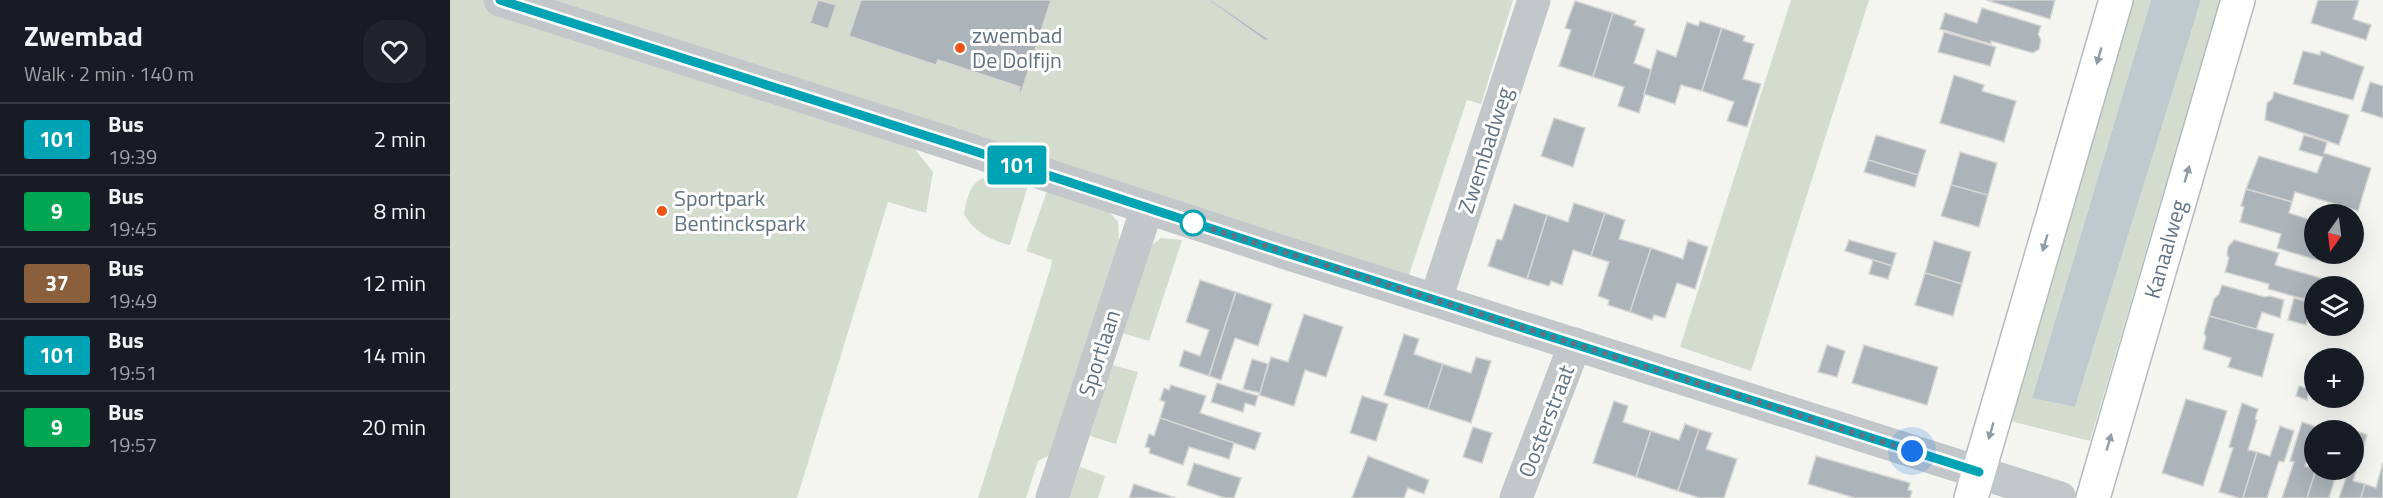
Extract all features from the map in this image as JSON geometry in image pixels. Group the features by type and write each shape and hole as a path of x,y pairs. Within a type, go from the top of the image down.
{"street":[{"path":"500,0 1575,344 1975,485 2060,498"},
{"name":"Zwembadweg","path":"1436,299 1534,0"},
{"path":"1975,485 2116,0"},
{"name":"Kanaalweg","path":"2093,498 2238,0"},
{"name":"Sportlaan","path":"1052,498 1147,208"},
{"name":"Oosterstraat","path":"1516,498 1575,344"}],"shaded area":[{"name":"Sportpark Bentinckspark","path":"450,0 1513,0 1481,104 1467,100 1406,284 910,143 933,172 926,213 888,202 797,498 450,498"},
{"path":"1791,0 1869,0 1751,371 1680,347"},
{"path":"2127,0 2151,0 2032,398 2075,407 2201,0 2220,0 2090,441 2006,420"},
{"path":"2151,0 2201,0 2075,407 2032,398"},
{"path":"996,174 1029,182 1010,245 983,234 964,214 972,187 981,179"},
{"path":"1048,188 1106,208 1118,222 1119,243 1052,454 1038,461 1026,498 978,498 1050,270 1052,260 1026,251"},
{"path":"1161,238 1182,240 1149,341 1123,333 1152,245"},
{"path":"1112,365 1138,372 1116,444 1090,436"},
{"path":"1080,467 1105,476 1098,498 1069,498"}],"building":[{"path":"818,0 836,5 828,29 810,23"},
{"name":"zwembad De Dolfijn","path":"861,0 1051,0 1021,93 1020,87 938,60 936,65 849,36"},
{"path":"1208,0 1211,0 1268,39 1266,41"},
{"path":"1986,0 2055,0 2050,19"},
{"path":"2318,0 2359,0 2353,19 2371,25 2366,40 2311,23"},
{"path":"1575,1 1613,13 1593,77 1559,66 1571,30 1565,28"},
{"path":"1982,8 2041,26 2038,34 2041,40 2039,49 2033,53 1940,29 1945,13 1977,23"},
{"path":"1613,13 1636,21 1634,25 1645,29 1634,63 1652,70 1639,113 1618,106 1624,87 1593,77"},
{"path":"1700,21 1722,28 1702,91 1681,85 1675,104 1644,94 1657,50 1676,57 1687,22 1698,26"},
{"path":"1722,28 1745,36 1743,41 1754,44 1743,79 1761,84 1747,127 1727,121 1734,102 1702,91"},
{"path":"1944,32 1996,47 1990,66 1938,52"},
{"path":"2303,51 2320,55 2321,51 2364,67 2353,100 2293,84"},
{"path":"1954,75 1984,85 1982,91 2016,101 2004,142 1940,123"},
{"path":"2370,82 2383,86 2383,118 2361,111"},
{"path":"2274,92 2349,115 2339,145 2265,120 2267,103 2272,99"},
{"path":"1554,118 1585,128 1573,167 1541,156"},
{"path":"1876,135 1926,150 1918,175 1868,160"},
{"path":"2304,135 2327,142 2324,153 2371,168 2360,204 2335,204 2295,192 2292,202 2246,189 2259,156 2317,173 2323,157 2299,150"},
{"path":"1960,152 1997,163 1988,195 1951,185"},
{"path":"1868,160 1918,175 1915,187 1864,172"},
{"path":"1951,185 1988,195 1979,227 1941,216"},
{"path":"2246,189 2292,202 2289,213 2304,218 2304,256 2277,248 2281,234 2240,222 2244,207 2241,206"},
{"path":"1574,203 1605,213 1591,256 1573,250 1562,285 1551,281 1549,286 1527,279 1547,215 1568,222"},
{"path":"1514,204 1547,215 1527,279 1488,266 1497,239 1502,240"},
{"path":"1605,213 1625,220 1619,239 1651,248 1630,312 1608,305 1609,300 1598,296 1609,262 1591,256"},
{"path":"1688,240 1708,247 1695,289 1677,283 1665,318 1654,315 1652,320 1630,312 1651,248 1683,259"},
{"path":"1849,240 1896,253 1892,266 1845,251"},
{"path":"2234,240 2279,253 2275,265 2314,276 2304,276 2304,299 2268,289 2269,284 2225,272 2229,258 2228,247"},
{"path":"1934,241 1971,252 1962,284 1925,273"},
{"path":"1873,260 1892,266 1888,279 1869,274"},
{"path":"1925,273 1962,284 1953,316 1915,305"},
{"path":"1200,280 1236,292 1209,376 1179,366 1184,350 1200,356 1209,330 1186,322"},
{"path":"2222,285 2284,300 2280,318 2262,312 2256,330 2209,316 2214,299 2219,294"},
{"path":"1236,292 1272,304 1258,346 1235,338 1221,380 1209,376"},
{"path":"2294,298 2304,301 2304,324 2288,320"},
{"path":"1304,314 1343,327 1326,377 1305,370 1294,406 1259,395 1271,357 1288,362"},
{"path":"2209,316 2274,334 2262,377 2228,367 2231,358 2203,349 2206,337 2204,333"},
{"path":"1404,334 1419,339 1414,354 1443,364 1428,409 1384,395"},
{"path":"1827,345 1845,351 1837,377 1818,372"},
{"path":"1864,345 1938,367 1927,405 1852,383"},
{"path":"1476,357 1491,361 1471,423 1428,409 1443,364 1471,373"},
{"path":"1252,359 1268,364 1260,393 1243,389"},
{"path":"1217,383 1258,396 1255,406 1245,403 1243,412 1211,402"},
{"path":"1171,385 1206,396 1200,413 1261,433 1255,450 1160,418 1165,402 1160,400 1164,388 1169,390"},
{"path":"2299,386 2304,388 2304,399 2296,396"},
{"path":"1362,396 1388,404 1376,441 1350,433"},
{"path":"2186,399 2227,411 2203,486 2162,473"},
{"path":"1614,401 1628,406 1623,422 1651,431 1636,477 1593,463"},
{"path":"2242,403 2258,409 2248,450 2257,452 2243,498 2239,498 2219,492 2233,448 2229,447"},
{"path":"1160,418 1234,443 1229,459 1189,447 1183,465 1149,453 1150,448 1145,447 1149,434 1154,436"},
{"path":"2302,422 2304,423 2304,480 2313,480 2307,498 2282,498 2294,462 2290,461"},
{"path":"1685,424 1699,429 1678,491 1636,477 1651,431 1679,440"},
{"path":"2280,426 2294,431 2284,462 2279,461 2267,498 2243,498 2257,452 2270,456"},
{"path":"1473,427 1492,433 1482,463 1463,457"},
{"path":"1699,429 1712,433 1706,449 1737,459 1724,498 1700,498 1678,491"},
{"path":"1368,456 1429,480 1424,494 1408,488 1404,498 1352,498"},
{"path":"1816,456 1910,483 1908,490 1912,491 1910,498 1855,498 1808,484"},
{"path":"2383,462 2383,498 2361,498 2365,484 2376,488"},
{"path":"1194,463 1241,478 1234,498 1225,498 1187,485"},
{"path":"2313,480 2334,480 2329,498 2307,498"},
{"path":"2345,480 2365,484 2361,498 2339,498"},
{"path":"1134,484 1176,498 1129,498"}],"bus line":[{"name":"101","path":"500,0 1283,252 1979,472"}],"place":[{"name":"zwembad De Dolfijn","path":"960,48"},
{"name":"Sportpark Bentinckspark","path":"662,211"}],"route":[{"path":"1193,223 1912,451"}]}
